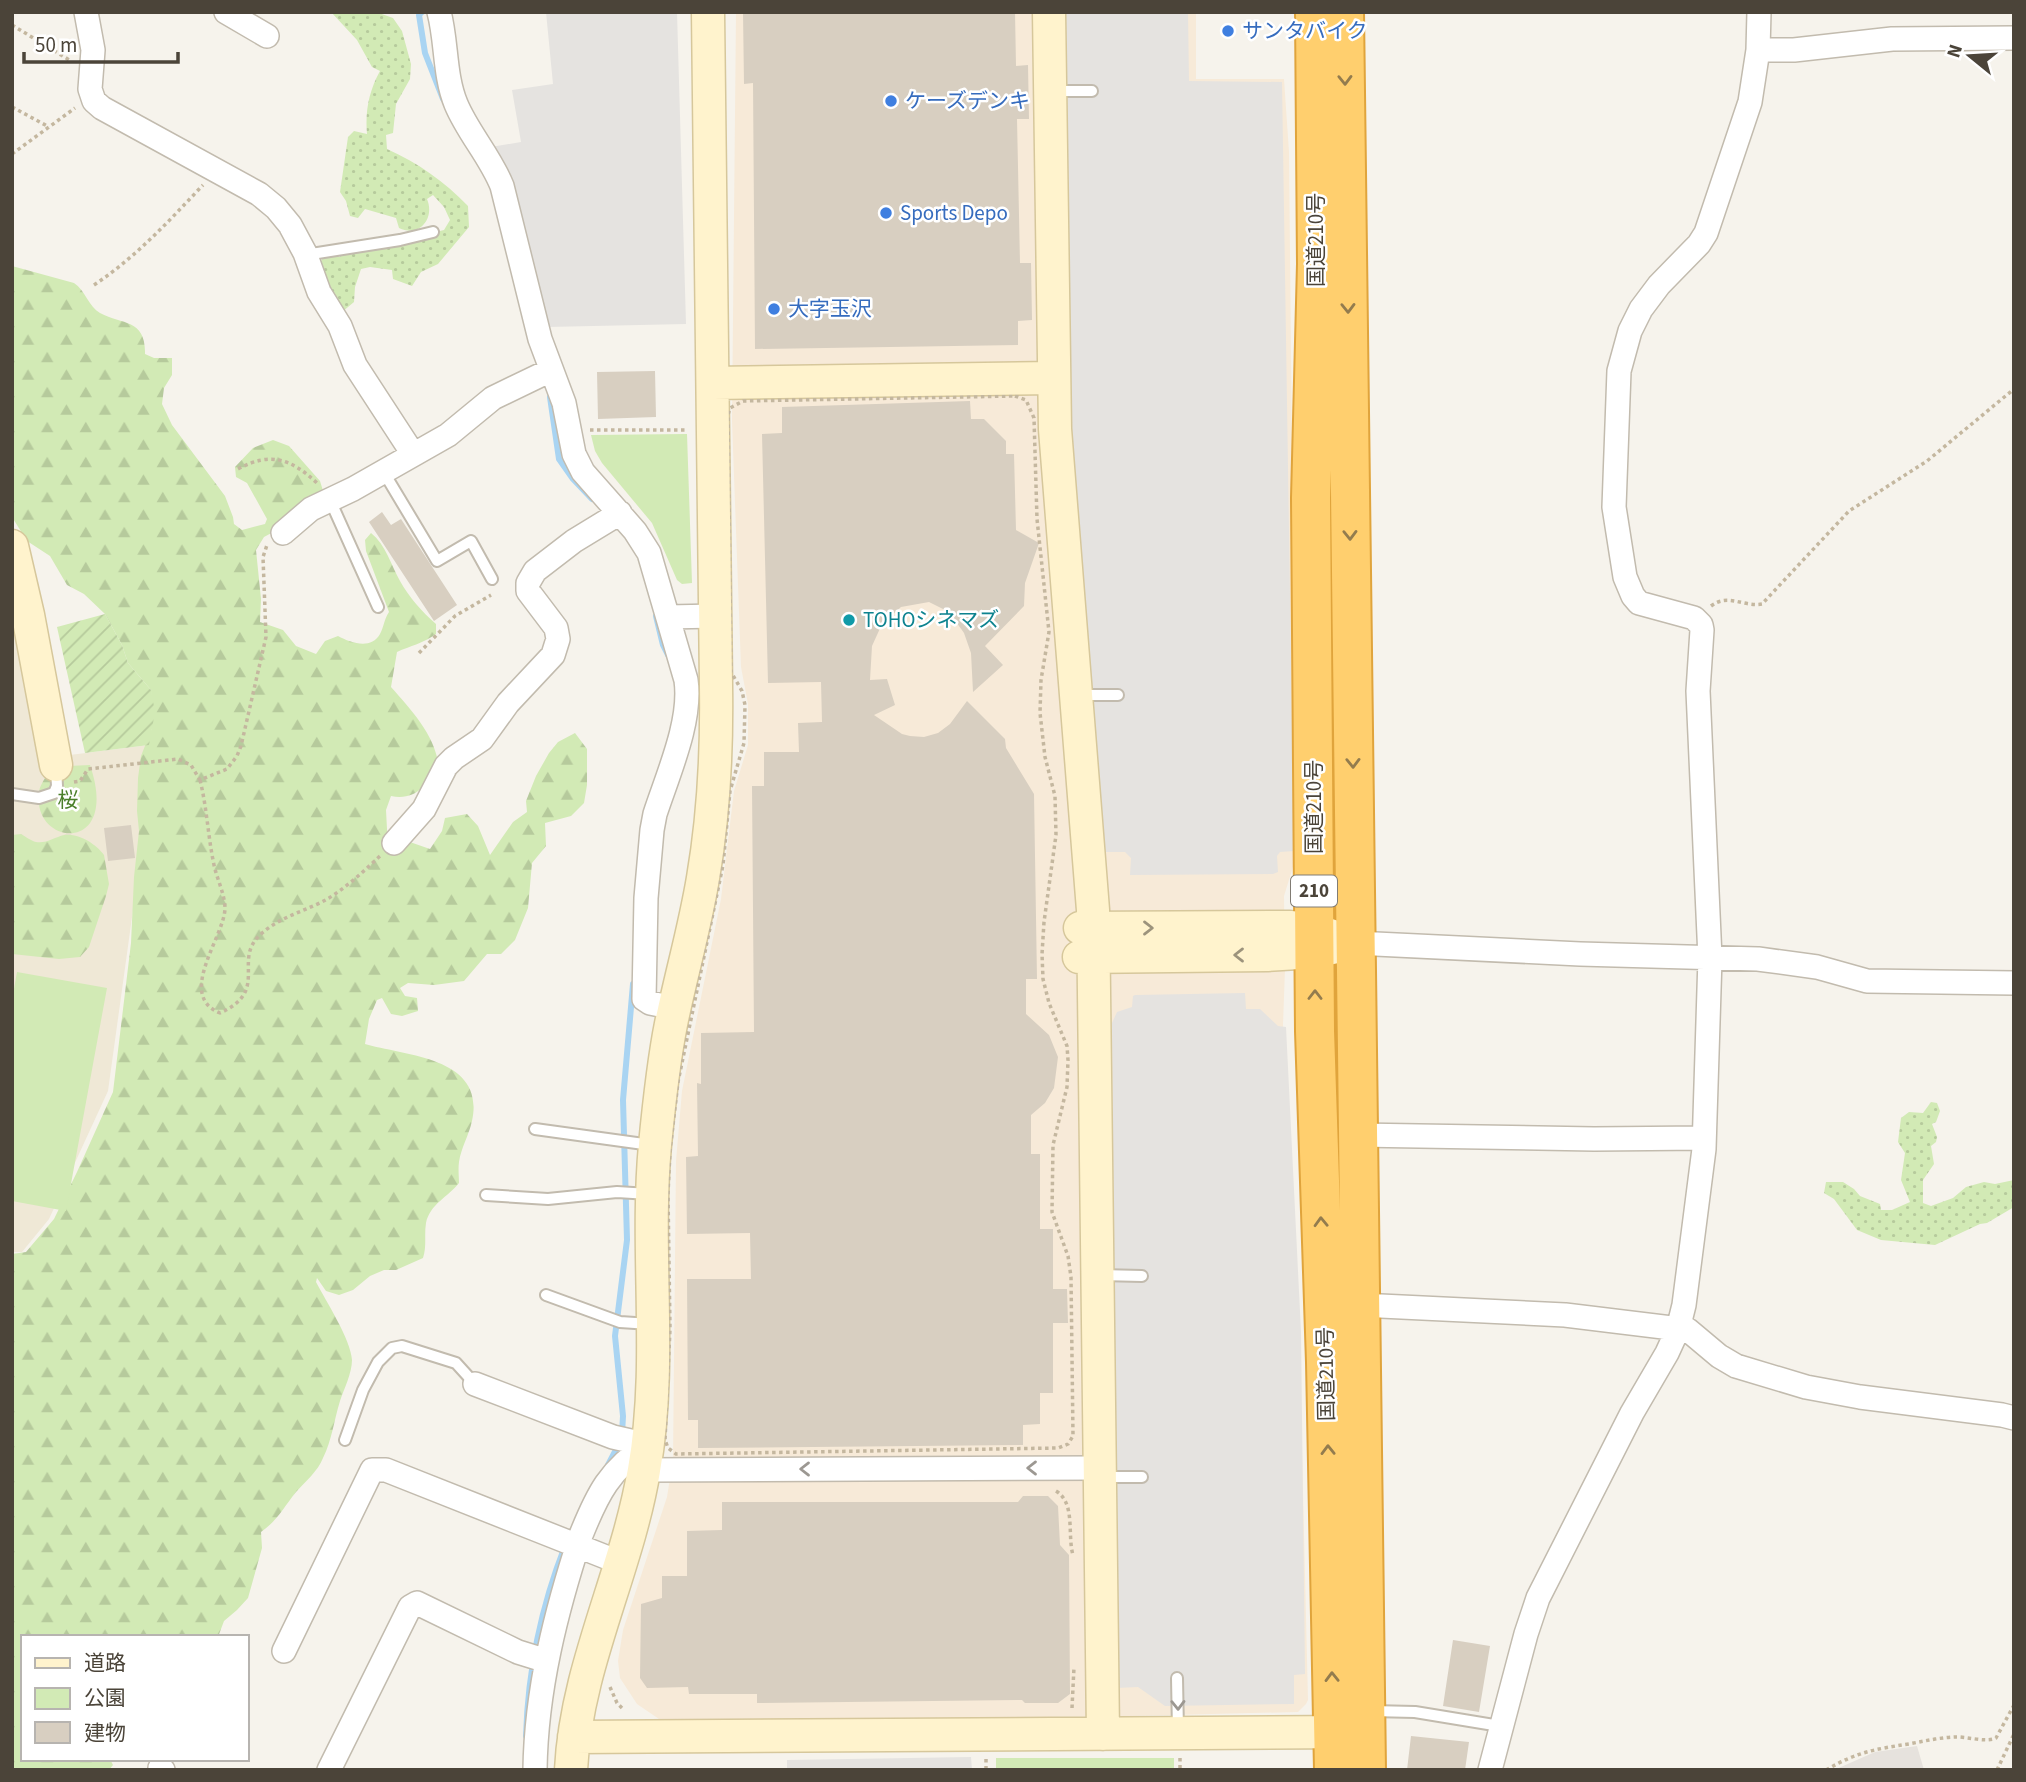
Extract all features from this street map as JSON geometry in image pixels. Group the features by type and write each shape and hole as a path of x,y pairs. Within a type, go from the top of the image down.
{"highway":[{"name":"国道210号","path":"1315,12 1317,264 1311,498 1317,1127 1326,1362 1354,1725 1366,1770"},
{"name":"国道210号","path":"1334,1770 1354,1725 1360,1305 1344,12"}],"street":[{"path":"86,12 92,39 91,97 102,108 259,194 276,208 290,225 319,292 340,326 355,365 413,454"},
{"path":"226,12 267,36"},
{"path":"439,12 453,96 502,186 540,339 564,403 578,464 635,531 649,553 686,680 688,697 685,718 652,830 646,898 643,995 650,1003 675,1008"},
{"path":"535,1770 537,1716 570,1543 615,1470 632,1448 653,1388 652,1194 655,1146 664,1066 699,900 713,810 716,756 708,12"},
{"path":"1037,12 1047,379 1076,695 1098,1275 1095,1471 1086,1727"},
{"path":"1049,12 1045,457 1086,942 1095,1471"},
{"path":"1490,1770 1500,1726 1538,1598 1678,1329 1692,1256 1704,1138 1710,958 1698,691 1701,625 1693,618 1639,603 1625,577 1614,507 1619,371 1630,331 1641,309 1706,233 1750,102 1758,50 1759,12"},
{"path":"1758,50 1794,50 1892,39 2014,38"},
{"path":"283,533 306,513 454,431 493,398 551,370"},
{"path":"713,383 1047,379"},
{"path":"394,843 416,820 446,766 482,739 508,703 554,655 558,639 556,628 528,591 528,583 535,571 564,547 620,513"},
{"path":"12,546 28,615 56,775"},
{"path":"668,617 715,616"},
{"path":"1086,942 1267,955 1314,941 1447,949 1758,959 1802,964 1867,981 2014,984"},
{"path":"1358,1135 1704,1138"},
{"path":"1360,1305 1564,1315 1678,1329 1694,1333 1719,1356 1736,1366 1806,1387 2014,1418"},
{"path":"475,1384 632,1448 1095,1471"},
{"path":"571,1770 574,1737 586,1677 621,1563 632,1448"},
{"path":"284,1651 373,1470 386,1470 621,1563"},
{"path":"328,1770 413,1604 518,1652 547,1661"},
{"path":"574,1737 1086,1727 1178,1733 1354,1725"}],"lane":[{"path":"1049,92 1092,91"},
{"path":"305,255 433,232"},
{"path":"383,471 437,561 471,541 492,579"},
{"path":"333,499 378,607"},
{"path":"1076,695 1118,695"},
{"path":"12,794 48,796 54,793 56,775"},
{"path":"536,1129 655,1146"},
{"path":"486,1195 548,1199 617,1192 652,1194"},
{"path":"1098,1275 1142,1276"},
{"path":"546,1295 621,1322 653,1324"},
{"path":"345,1440 358,1401 375,1368 392,1348 402,1346 456,1363 475,1384"},
{"path":"1095,1471 1142,1477"},
{"path":"1177,1678 1178,1733"},
{"path":"1354,1725 1415,1712 1500,1726"}],"path":[{"path":"12,24 91,74"},
{"path":"12,154 91,97"},
{"path":"12,107 49,127"},
{"path":"94,285 118,269 144,246 216,171"},
{"path":"1701,625 1711,607 1719,601 1728,599 1753,605 1762,604 1850,510 1927,461 2014,389"},
{"path":"745,705 744,743 730,791 723,865 688,1028 671,1140 668,1194 670,1329 665,1440 667,1445 673,1452 684,1455 1064,1446 1073,1433 1070,1277 1068,1256 1052,1212 1052,1158 1054,1134 1067,1087 1069,1060 1067,1046 1049,1003 1043,979 1044,922 1056,835 1055,796 1045,757 1040,713 1041,680 1049,632 1037,519 1034,418"},
{"path":"586,430 695,430"},
{"path":"238,470 264,460 286,461 307,473 333,499"},
{"path":"200,780 227,769 237,757 241,746 266,637 264,550 283,533"},
{"path":"419,653 456,616 493,594"},
{"path":"56,775 80,781 88,769 178,759 191,765 200,780 207,807 215,869 225,903 225,913 209,951 202,997 211,1009 220,1013 234,1006 247,991 251,948 258,937 275,924 344,888 394,843"},
{"path":"1068,1508 1070,1543 1075,1564"},
{"path":"1074,1661 1074,1703 1086,1727"},
{"path":"608,1677 617,1703 629,1715"},
{"path":"1826,1770 1859,1753 1880,1747 1958,1736 1991,1741 1996,1738 2014,1704"},
{"path":"1997,1770 2014,1734"}],"shaded area":[{"path":"546,12 677,12 686,324 547,327 491,147 521,142 512,90 553,84"},
{"path":"736,12 1196,12 1196,79 1284,79 1289,152 1296,857 1284,896 1283,1025 1299,1326 1308,1700 1298,1712 1130,1716 1003,1723 659,1719 637,1704 620,1678 618,1661 623,1630 667,1497 673,1460 676,1161 682,1091 721,899 734,791 748,745 748,704 741,667 732,421"},
{"path":"1063,12 1188,12 1189,81 1282,82 1294,851 1280,852 1277,856 1278,872 1273,874 1130,875 1131,858 1125,852 1103,852 1069,388"},
{"path":"12,614 46,758 149,745 145,823 108,1091 49,1219 22,1252 12,1252"},
{"path":"1245,993 1246,1009 1260,1009 1278,1026 1286,1027 1301,1332 1305,1674 1294,1675 1294,1704 1165,1706 1138,1687 1117,1688 1112,1023 1117,1012 1132,1007 1135,995"},
{"path":"1917,1746 1924,1770 1834,1770 1875,1752"},
{"path":"971,1757 972,1770 787,1770 787,1760"}],"green space":[{"path":"331,12 376,12 393,18 402,31 411,64 410,79 396,104 393,133 386,135 387,149 430,173 459,197 468,206 469,227 438,264 421,272 412,286 393,279 392,270 370,267 361,269 355,287 354,302 342,312 318,266 326,253 335,253 339,257 444,230 450,220 444,207 433,195 427,199 427,219 419,228 413,230 399,228 396,218 365,209 358,218 350,216 340,192 348,137 354,131 367,134 369,101 380,71 372,67 357,40"},
{"path":"12,266 74,283 100,313 137,329 142,335 145,354 154,358 172,358 172,375 164,388 162,404 172,425 225,496 234,524 242,530 265,524 267,519 247,483 236,477 235,467 253,448 273,440 289,446 320,481 324,494 292,522 264,537 256,550 261,599 260,622 283,630 296,646 316,654 325,641 338,636 360,644 376,639 389,612 366,551 365,540 371,533 384,549 407,593 436,624 436,634 397,652 391,687 428,734 439,767 430,780 414,794 391,796 386,810 388,848 407,841 430,849 442,831 445,818 467,814 478,826 490,855 513,822 527,812 526,801 536,776 558,742 575,733 587,749 584,803 571,816 545,823 546,846 532,863 528,908 515,940 501,954 487,954 464,981 434,985 408,983 400,988 405,996 417,998 418,1011 402,1016 391,1014 382,998 377,1000 369,1019 365,1044 421,1057 455,1072 467,1084 473,1100 472,1121 460,1157 459,1183 428,1216 423,1258 396,1270 384,1270 370,1276 353,1290 339,1295 326,1291 317,1278 316,1282 351,1352 351,1370 321,1463 276,1518 261,1532 262,1548 248,1598 224,1621 219,1635 21,1635 21,1761 111,1761 113,1765 109,1770 12,1770 12,1254 26,1252 54,1219 113,1092 131,943 139,831 138,778 141,756 152,728 151,690 128,663 122,645 105,614 84,594 67,585 50,556 27,541 12,517"},
{"path":"687,434 692,583 682,584 677,580 652,523 602,463 595,451 591,435"},
{"path":"105,614 122,645 128,663 151,690 155,712 149,745 85,753 57,627"},
{"name":"桜","path":"90,765 96,794 94,815 86,828 73,833 60,832 48,824 40,811 41,785 48,773 68,766"},
{"path":"21,834 32,841 40,842 64,835 75,836 92,843 104,855 109,884 89,947 80,957 59,959 12,954 12,835"},
{"path":"17,972 107,988 66,1211 12,1201 12,1000"},
{"path":"1931,1102 1937,1103 1940,1111 1936,1122 1932,1124 1937,1137 1931,1146 1934,1164 1923,1180 1923,1203 1931,1206 1953,1198 1966,1187 1984,1182 1995,1184 2014,1180 2014,1207 1987,1223 1935,1245 1881,1240 1857,1230 1834,1199 1824,1193 1826,1182 1843,1182 1860,1196 1880,1204 1881,1210 1892,1210 1910,1202 1901,1180 1905,1153 1898,1142 1901,1118 1909,1112 1923,1113"},
{"path":"996,1758 1174,1758 1174,1770 996,1770"}],"building":[{"path":"743,12 1015,12 1016,66 1028,65 1029,119 1017,119 1020,263 1031,263 1032,320 1018,321 1018,345 755,349 753,83 744,84"},
{"path":"655,371 656,417 598,419 597,372"},
{"path":"970,401 971,419 984,419 1006,441 1006,454 1014,454 1016,530 1039,543 1025,583 1024,606 985,646 1003,665 973,692 971,653 964,633 949,612 929,602 901,607 882,624 872,646 870,680 887,679 895,705 874,715 902,734 910,736 924,737 938,733 950,724 967,701 1005,739 1006,748 1034,794 1037,979 1026,979 1026,1014 1049,1035 1058,1057 1054,1088 1045,1103 1031,1115 1031,1154 1040,1154 1040,1229 1053,1229 1053,1289 1067,1289 1068,1323 1053,1323 1053,1393 1040,1393 1040,1424 1023,1425 1023,1445 698,1448 698,1420 688,1420 687,1279 751,1279 750,1233 687,1234 686,1157 698,1156 697,1083 701,1084 701,1033 754,1032 752,786 764,786 764,752 799,752 798,723 822,722 821,682 768,683 762,434 782,433 782,407"},
{"path":"382,512 391,525 401,519 457,605 434,621 369,522"},
{"path":"131,825 135,858 108,861 104,828"},
{"path":"1023,1496 1048,1496 1058,1506 1060,1545 1069,1555 1070,1694 1058,1703 1025,1703 1022,1700 757,1703 757,1694 689,1694 688,1687 647,1688 640,1678 641,1604 662,1598 662,1576 687,1576 687,1531 722,1530 722,1502 1018,1502"},
{"path":"1453,1640 1490,1646 1479,1712 1443,1706"},
{"path":"1411,1736 1469,1742 1465,1770 1407,1770"}],"waterway":[{"path":"422,12 419,15 425,53 443,99"},
{"path":"550,397 559,459 592,499"},
{"path":"656,616 668,655"},
{"path":"622,1434 623,1416 615,1336 627,1240 623,1100 633,984"},
{"path":"608,1465 619,1444"},
{"path":"526,1736 537,1640 549,1592 565,1546"}],"place":[{"name":"サンタバイク","path":"1228,31"},
{"name":"ケーズデンキ","path":"891,101"},
{"name":"Sports Depo","path":"886,213"},
{"name":"大字玉沢","path":"774,309"},
{"name":"TOHOシネマズ","path":"849,620"}]}
